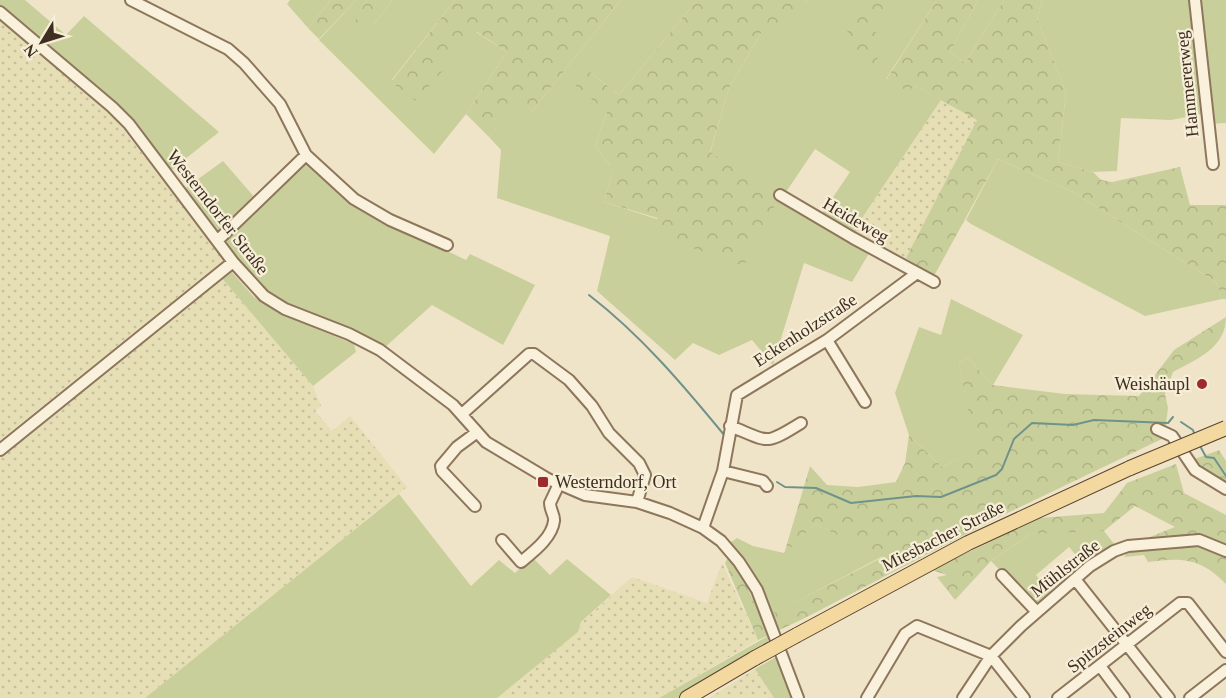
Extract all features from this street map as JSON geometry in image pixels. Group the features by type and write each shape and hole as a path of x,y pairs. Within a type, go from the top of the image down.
{"main road":[{"name":"Miesbacher Straße","path":"687,698 755,658 968,543 1130,468 1226,428"}],"street":[{"path":"131,0 228,49 244,63 280,104 306,155 354,199 390,220 447,245"},
{"name":"Hammererweg","path":"1195,0 1213,164"},
{"name":"Westerndorfer Straße","path":"0,12 112,106 233,262 254,287 273,302 380,350 462,414 476,432 517,462 585,495 637,502 703,528 727,547 757,590 798,698"},
{"path":"218,240 306,155"},
{"name":"Heideweg","path":"780,195 934,282"},
{"path":"0,450 233,262"},
{"name":"Eckenholzstraße","path":"703,528 723,471 737,395 827,340 917,273"},
{"path":"827,340 865,402"},
{"path":"462,414 529,354 534,354 569,380 592,406 609,433 639,463 645,475 637,502"},
{"path":"730,426 766,440 773,440 801,423"},
{"path":"1157,429 1172,436 1195,470 1226,489"},
{"path":"475,506 442,471 441,466 457,447 476,432"},
{"path":"723,471 763,481 767,486"},
{"path":"502,540 521,562 537,547 550,534 555,520 550,503 559,484"},
{"name":"Mühlstraße","path":"963,698 991,656 1036,611 1114,551 1128,546 1199,540 1226,551"},
{"path":"1002,575 1036,611"},
{"path":"1075,579 1169,698"},
{"name":"Spitzsteinweg","path":"1058,698 1180,603 1188,603 1226,652"},
{"path":"867,698 905,634 917,626 991,656 1024,698"},
{"path":"1100,666 1124,698"},
{"path":"1190,698 1226,670"},
{"path":"1071,688 1079,698"}],"shaded area":[{"path":"0,18 110,112 224,260 0,440"},
{"path":"941,100 977,120 906,258 852,233"},
{"path":"221,277 313,386 321,406 315,411 332,431 350,416 407,487 145,698 0,698 0,458"},
{"path":"722,563 758,640 659,698 497,698 578,632 581,623 632,577 707,603"},
{"path":"755,669 774,698 709,698"}],"green space":[{"path":"0,0 25,0 66,35 84,16 219,132 169,172 100,89 0,5"},
{"path":"290,0 331,0 308,28 287,4"},
{"path":"331,0 356,0 319,39 308,28"},
{"path":"356,0 367,0 352,28 372,27 392,0 455,0 391,81 476,32 507,52 466,114 434,154 319,40"},
{"path":"367,0 392,0 372,27 355,37 351,28"},
{"path":"455,0 621,0 532,111 519,102 489,137 466,114 507,52 477,32 416,101 391,82"},
{"path":"621,0 697,0 619,95 590,72 607,112 595,146 613,170 604,202 657,219 779,197 710,153 729,88 763,30 809,3 805,0 937,0 886,79 915,86 941,100 852,233 821,215 850,172 815,149 786,192 780,197 871,250 852,282 804,263 773,365 752,340 719,355 693,343 675,360 597,291 610,236 497,198 501,150 489,137 519,101 532,111"},
{"path":"697,0 805,0 809,3 791,29 763,30 729,88 710,152 779,197 744,266 667,239 657,218 604,202 613,170 595,146 607,112 575,85 590,72 619,95"},
{"path":"869,0 891,0 872,29 889,42 868,72 841,41"},
{"path":"937,0 978,0 950,52 965,63 1004,0 1042,0 1037,18 1066,93 1058,162 1093,172 1101,180 1112,182 1180,167 1190,205 1226,205 1226,299 1222,299 1216,282 1073,192 998,159 934,276 906,258 977,120 915,86 908,91 886,80"},
{"path":"978,0 1004,0 965,63 950,52"},
{"path":"1042,0 1226,0 1226,123 1209,124 1207,113 1171,120 1121,118 1117,171 1093,172 1058,162 1066,93 1037,18"},
{"path":"998,159 1073,192 1216,282 1222,299 1145,316 971,224 966,220"},
{"path":"223,161 256,199 218,232 183,190"},
{"path":"308,161 393,225 466,260 470,254 535,285 503,345 432,305 383,349 290,307 261,289 222,241 303,162"},
{"path":"230,270 254,297 277,312 354,344 356,352 313,386 221,277"},
{"path":"951,299 1023,335 993,385 968,358 959,363 977,451 942,467 909,435 895,393 919,327 941,335"},
{"path":"1226,317 1225,328 1216,345 1173,372 1165,394 1168,408 1164,438 995,519 758,640 725,563 728,558 739,570 762,619 883,557 815,524 784,554 810,466 827,485 858,487 896,482 905,463 909,435 942,467 976,451 959,363 968,358 993,385 1065,394 1139,396 1174,350"},
{"path":"1219,450 1226,461 1226,483 1209,478 1192,460"},
{"path":"1176,464 1184,493 1226,515 1226,548 1216,548 1226,557 1226,584 1208,569 1190,561 1148,562 1144,555 1124,557 1135,543 1175,527 1135,506 1104,531 1030,534 991,561 955,600 937,577 947,575 932,570 1039,518 1104,513 1127,483"},
{"path":"399,494 471,586 499,560 515,573 532,557 550,575 567,559 611,595 581,622 578,632 497,698 145,698"},
{"path":"815,524 883,556 771,615 759,582 731,542 737,538 753,546 784,553"},
{"path":"1104,531 1115,545 1085,566 1069,547 1036,575 1051,593 1035,607 991,561 1030,534"},
{"path":"768,636 768,644 680,698 659,698"},
{"path":"776,657 793,698 774,698 755,669"}],"waterway":[{"path":"589,295 644,344 725,436"},
{"path":"777,482 785,487 816,488 851,503 916,496 941,497 996,475 1002,469 1014,439 1032,423 1073,425 1094,420 1168,423 1173,417"},
{"path":"1181,422 1193,430 1195,436"},
{"path":"1199,444 1206,457 1214,458 1226,476"}],"place":[{"name":"Weishäupl","path":"1202,384"},
{"name":"Westerndorf, Ort","path":"543,482"}]}
